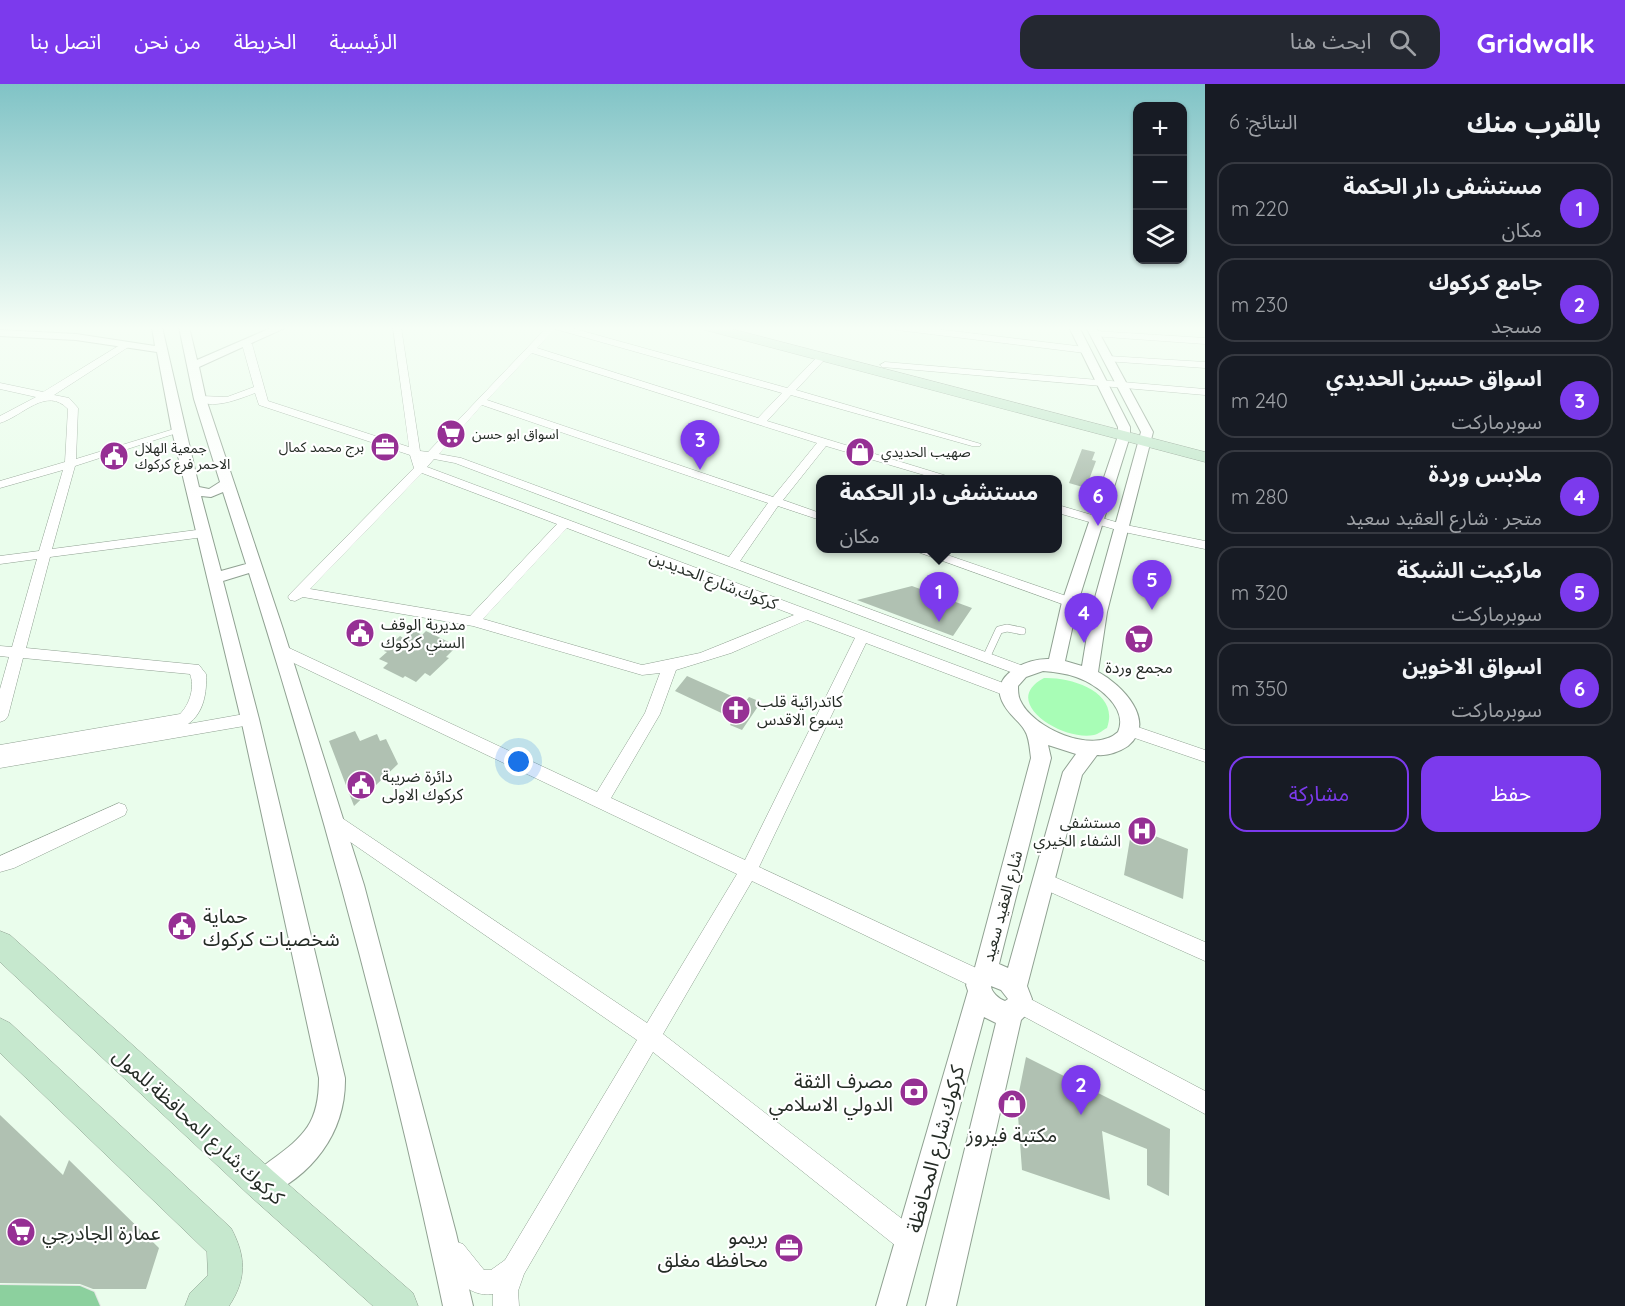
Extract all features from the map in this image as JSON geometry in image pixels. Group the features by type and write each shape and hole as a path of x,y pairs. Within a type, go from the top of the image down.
{"main road":[{"path":"933,384 1124,432 1205,447"},
{"path":"953,384 1124,432"},
{"path":"1147,437 1205,457"},
{"name":"كركوك,شارع المحافظة,للمول","path":"0,944 262,1184 400,1306"},
{"path":"0,1033 219,1240 228,1260 225,1277 217,1293 203,1306"},
{"path":"0,1305 80,1306"}],"street":[{"path":"0,420 64,384"},
{"path":"169,384 178,431 250,720 333,1093 328,1118 315,1142 302,1156 262,1184"},
{"path":"197,384 200,399 336,823 442,1233 458,1306"},
{"path":"258,384 263,403"},
{"path":"405,384 419,468"},
{"path":"496,384 296,596 473,621 642,670 669,666 741,643 806,615"},
{"path":"640,384 938,475"},
{"path":"758,384 976,444"},
{"path":"760,422 797,384"},
{"path":"1093,384 1205,392"},
{"path":"1089,675 1099,612 1124,528 1147,437 1121,384"},
{"path":"1056,665 1070,602 1098,521 1124,432 1104,385"},
{"path":"0,386 65,400 72,405 70,463 0,716"},
{"path":"200,399 228,400 259,388"},
{"path":"480,401 816,516"},
{"name":"كركوك,شارع الحديدين","path":"206,416 218,408 235,403 263,403 415,453 457,460 1021,671"},
{"path":"0,485 178,431"},
{"name":"كركوك,شارع الحديدين","path":"731,564 775,502 824,442"},
{"name":"كركوك,شارع الحديدين","path":"419,468 1009,691"},
{"path":"194,491 211,493 228,483"},
{"path":"1062,510 1124,528 1205,545"},
{"path":"473,621 564,524"},
{"path":"0,560 204,533"},
{"path":"645,554 661,538"},
{"path":"925,553 1070,602"},
{"path":"216,578 255,566"},
{"path":"506,1306 505,1291 514,1267 748,872 862,637"},
{"path":"0,651 194,669 199,674 195,708 191,715 184,719 0,751"},
{"path":"282,651 601,800 981,982"},
{"path":"1056,665 1089,675 1110,689 1125,706 1129,718 1129,730 1122,741 1108,748 1090,750 1069,747 1035,731 1015,711 1009,691 1012,680 1021,671 1031,667 1056,665"},
{"path":"601,800 652,714 669,666"},
{"path":"0,762 250,720"},
{"path":"1129,730 1205,756"},
{"name":"شارع العقيد سعيد","path":"981,982 1041,758 1035,731"},
{"name":"شارع العقيد سعيد","path":"1015,1000 1073,772 1090,750"},
{"path":"0,864 119,810"},
{"path":"336,823 650,1037 910,1241"},
{"path":"1044,881 1205,952"},
{"path":"981,982 996,974 1015,1000 1205,1103"},
{"path":"981,982 986,1004 998,1012 1015,1000"},
{"name":"كركوك,شارع المحافظة","path":"891,1306 981,982"},
{"path":"941,1306 1015,1000"},
{"path":"442,1233 471,1279 482,1283 500,1280 514,1267"}],"lane":[{"path":"986,658 999,630 1007,628 1022,631"}],"green space":[{"path":"1044,678 1067,680 1080,684 1100,696 1107,705 1109,715 1107,728 1096,734 1081,736 1053,726 1040,718 1028,698 1032,688"}],"building":[{"path":"1082,449 1095,452 1092,460 1096,461 1086,488 1069,483"},
{"path":"912,586 972,608 953,636 857,600"},
{"path":"413,630 422,635 426,631 457,646 446,657 449,658 430,676 425,673 416,682 383,668 388,663 379,659 400,636 403,638"},
{"name":"كاتدرائية قلب يسوع الاقدس","path":"687,676 745,702 749,697 761,702 742,730 730,725 734,719 675,691"},
{"name":"دائرة ضريبة كركوك الاولى","path":"355,731 360,741 377,734 380,741 386,739 398,764 354,806 329,741"},
{"path":"1132,827 1188,849 1183,899 1124,875"},
{"path":"1026,1057 1170,1129 1169,1196 1147,1185 1147,1149 1102,1131 1110,1200 1022,1170 1017,1102"},
{"path":"0,1115 63,1175 69,1160 159,1248 146,1289 93,1289 80,1284 0,1283"}],"place":[{"name":"اسواق ابو حسن","path":"451,434"},
{"name":"برج محمد كمال","path":"385,447"},
{"name":"صهيب الحديدي","path":"860,452"},
{"name":"جمعية الهلال الاحمر فرع كركوك","path":"114,456"},
{"name":"اسواق حسين الحديدي","path":"700,470"},
{"name":"اسواق الاخوين","path":"1098,526"},
{"name":"ماركيت الشبكة","path":"1152,610"},
{"name":"مستشفى دار الحكمة","path":"939,622"},
{"name":"مديرية الوقف السني كركوك","path":"360,633"},
{"name":"مجمع وردة","path":"1139,639"},
{"name":"ملابس وردة","path":"1084,643"},
{"name":"كاتدرائية قلب يسوع الاقدس","path":"736,710"},
{"name":"دائرة ضريبة كركوك الاولى","path":"361,785"},
{"name":"مستشفى الشفاء الخيري","path":"1142,831"},
{"name":"حماية شخصيات كركوك","path":"182,926"},
{"name":"مصرف الثقة الدولي الاسلامي","path":"914,1092"},
{"name":"مكتبة فيروز","path":"1012,1104"},
{"name":"جامع كركوك","path":"1081,1115"},
{"name":"عمارة الجادرجي","path":"21,1232"},
{"name":"بريمو محافظه مغلق","path":"789,1248"}]}
